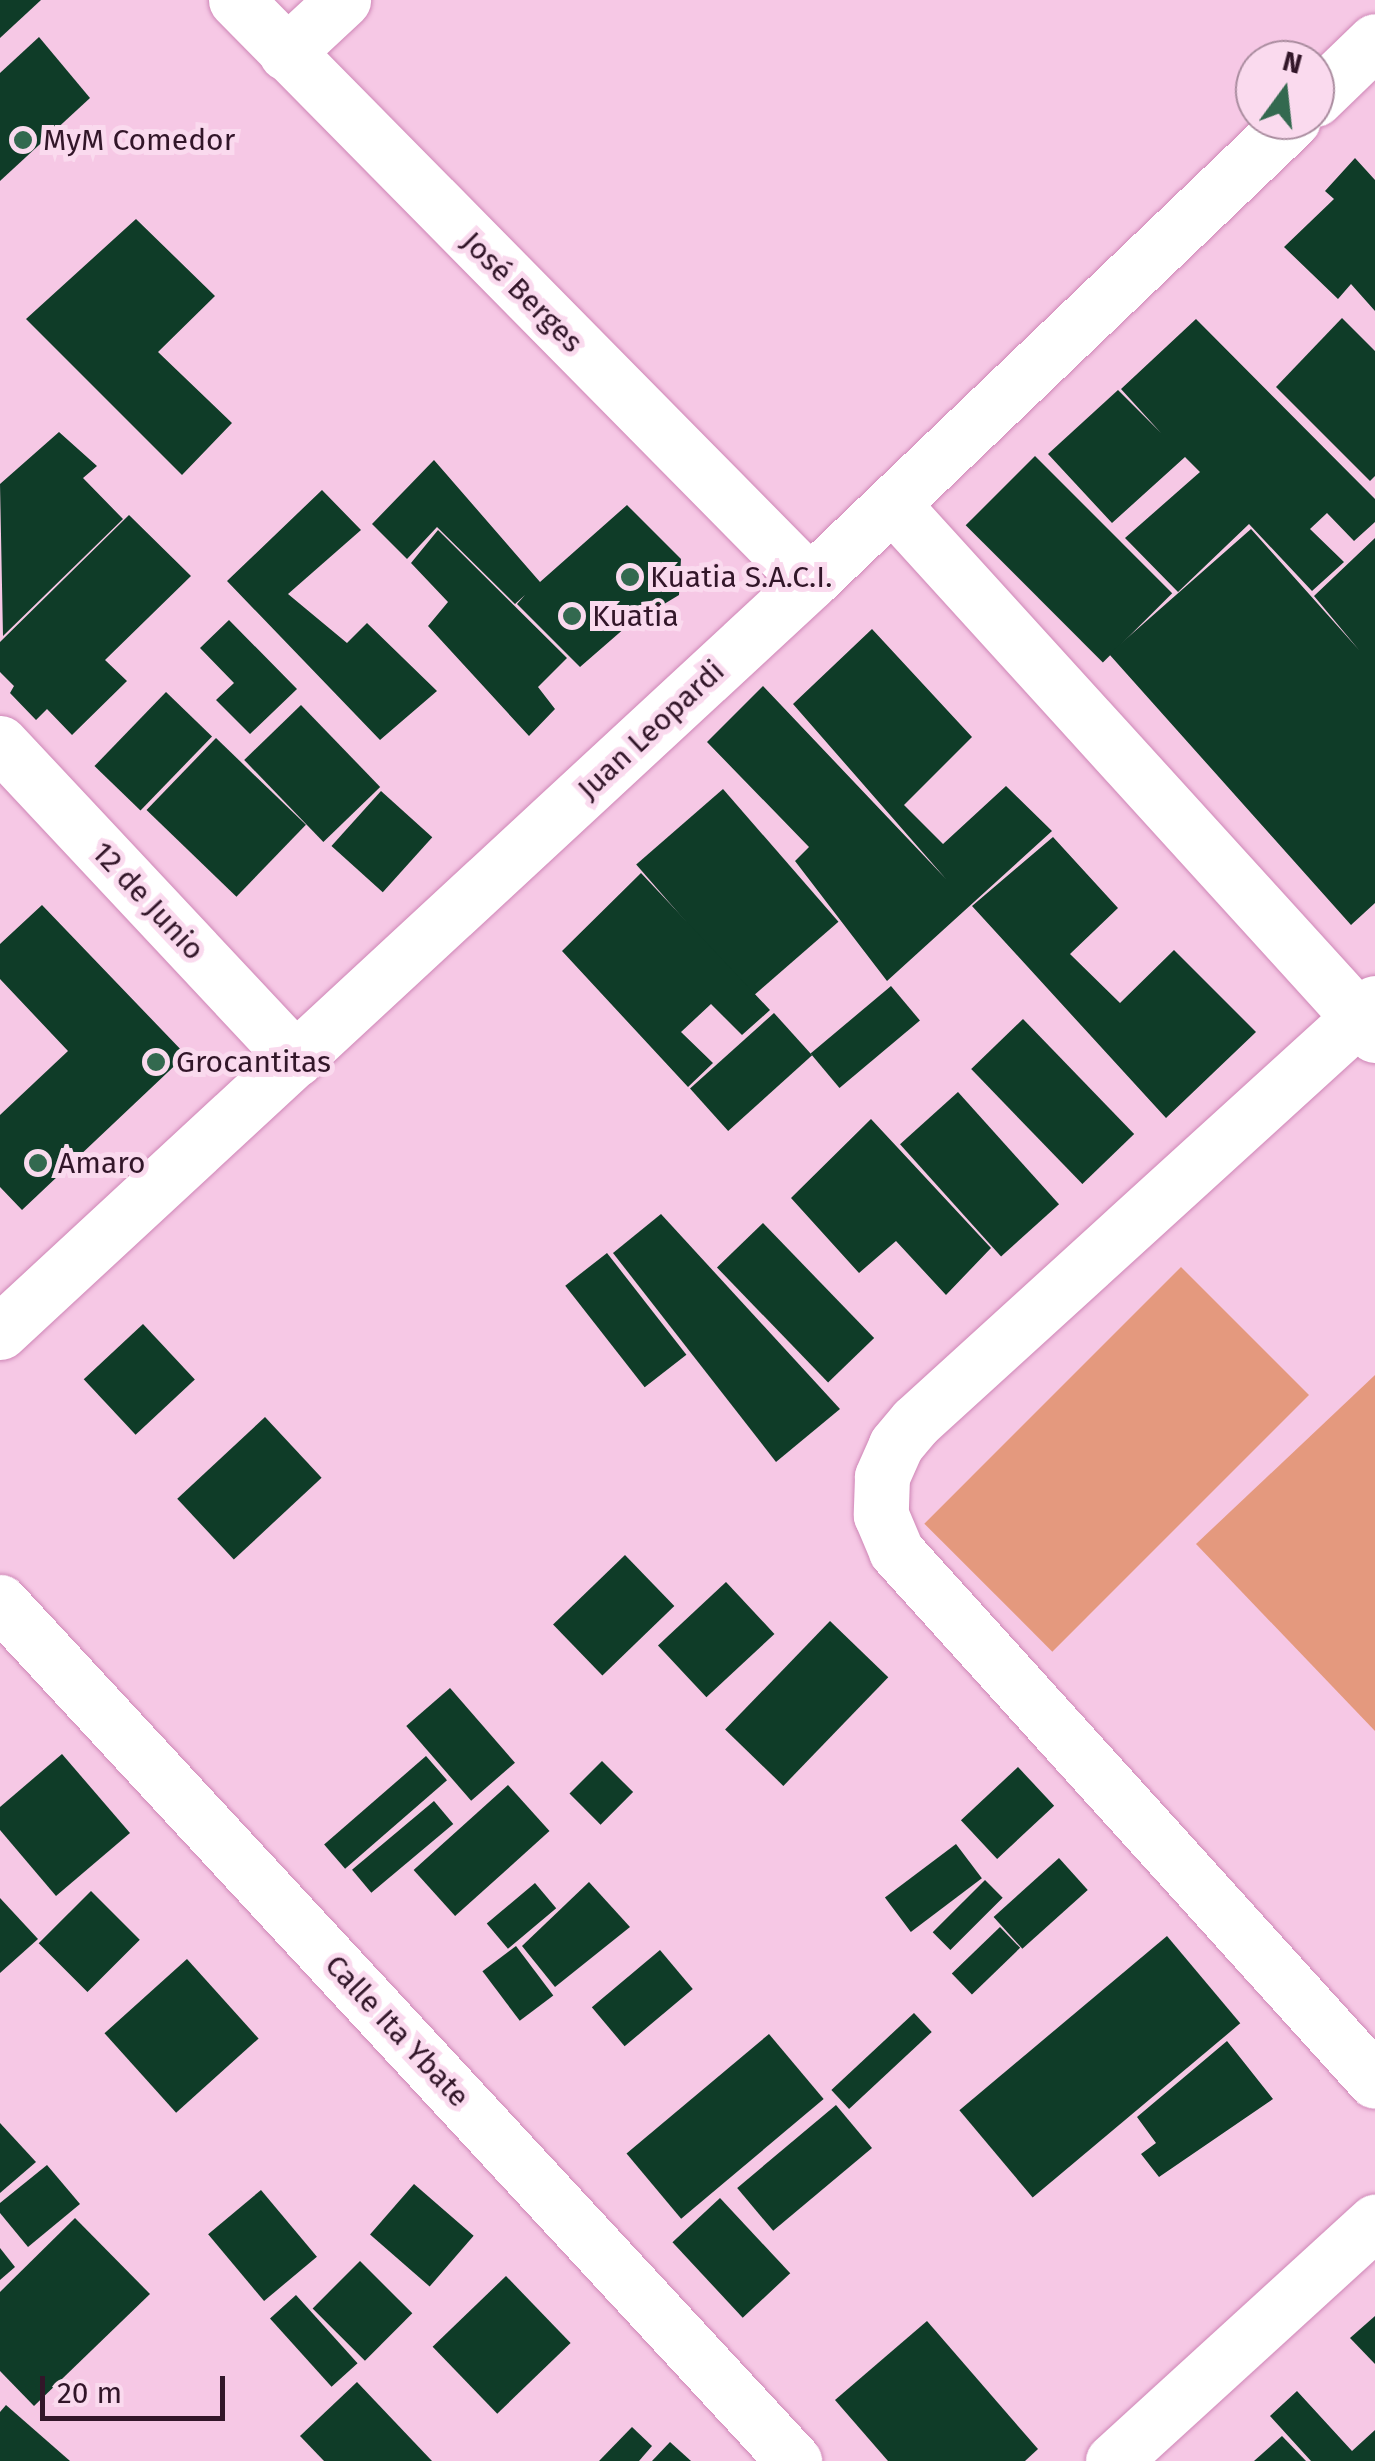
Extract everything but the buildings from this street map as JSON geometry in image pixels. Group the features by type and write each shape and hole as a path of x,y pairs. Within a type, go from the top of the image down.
{"street":[{"name":"José Berges","path":"236,0 810,582"},
{"path":"286,53 343,0"},
{"path":"1335,80 1375,42"},
{"name":"Juan Leopardi","path":"0,1332 810,582 1272,140"},
{"path":"892,504 1370,1019 915,1422 896,1445 882,1477 881,1515 896,1551 1375,2081"},
{"name":"12 de Junio","path":"0,744 296,1060"},
{"name":"Calle Ita Ybate","path":"0,1602 794,2461"},
{"path":"1113,2461 1375,2222"}],"shaded area":[{"path":"1181,1267 1309,1395 1052,1652 924,1524"},
{"path":"1375,1375 1375,1731 1196,1544"}],"place":[{"name":"MyM Comedor","path":"23,140"},
{"name":"Kuatia S.A.C.I.","path":"630,577"},
{"name":"Kuatia","path":"572,616"},
{"name":"Grocantitas","path":"156,1062"},
{"name":"Amaro","path":"38,1163"}]}
